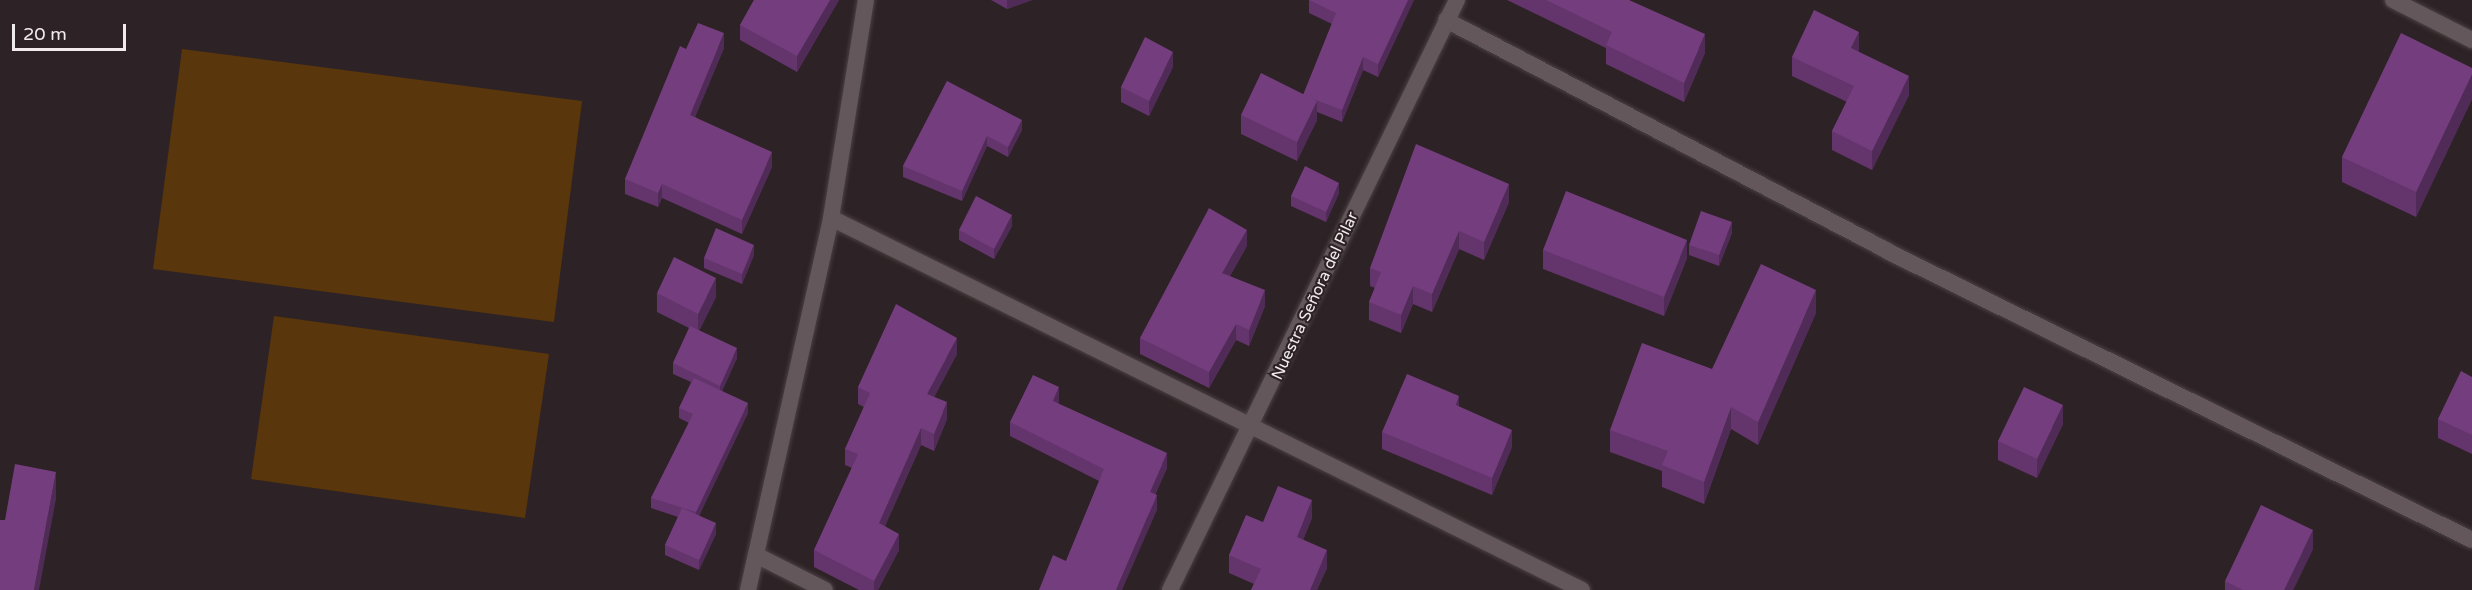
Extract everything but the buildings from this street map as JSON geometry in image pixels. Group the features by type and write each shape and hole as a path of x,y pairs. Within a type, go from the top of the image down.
{"street":[{"path":"748,590 831,218 866,0"},
{"name":"Nuestra Señora del Pilar","path":"1170,590 1253,427 1456,0"},
{"path":"2393,0 2472,40"},
{"path":"1446,20 1887,250 2472,540"},
{"path":"831,218 1582,590"},
{"path":"756,555 825,590"}],"shaded area":[{"path":"182,49 582,101 554,322 153,269"},
{"path":"274,316 549,354 525,518 251,479"}]}
